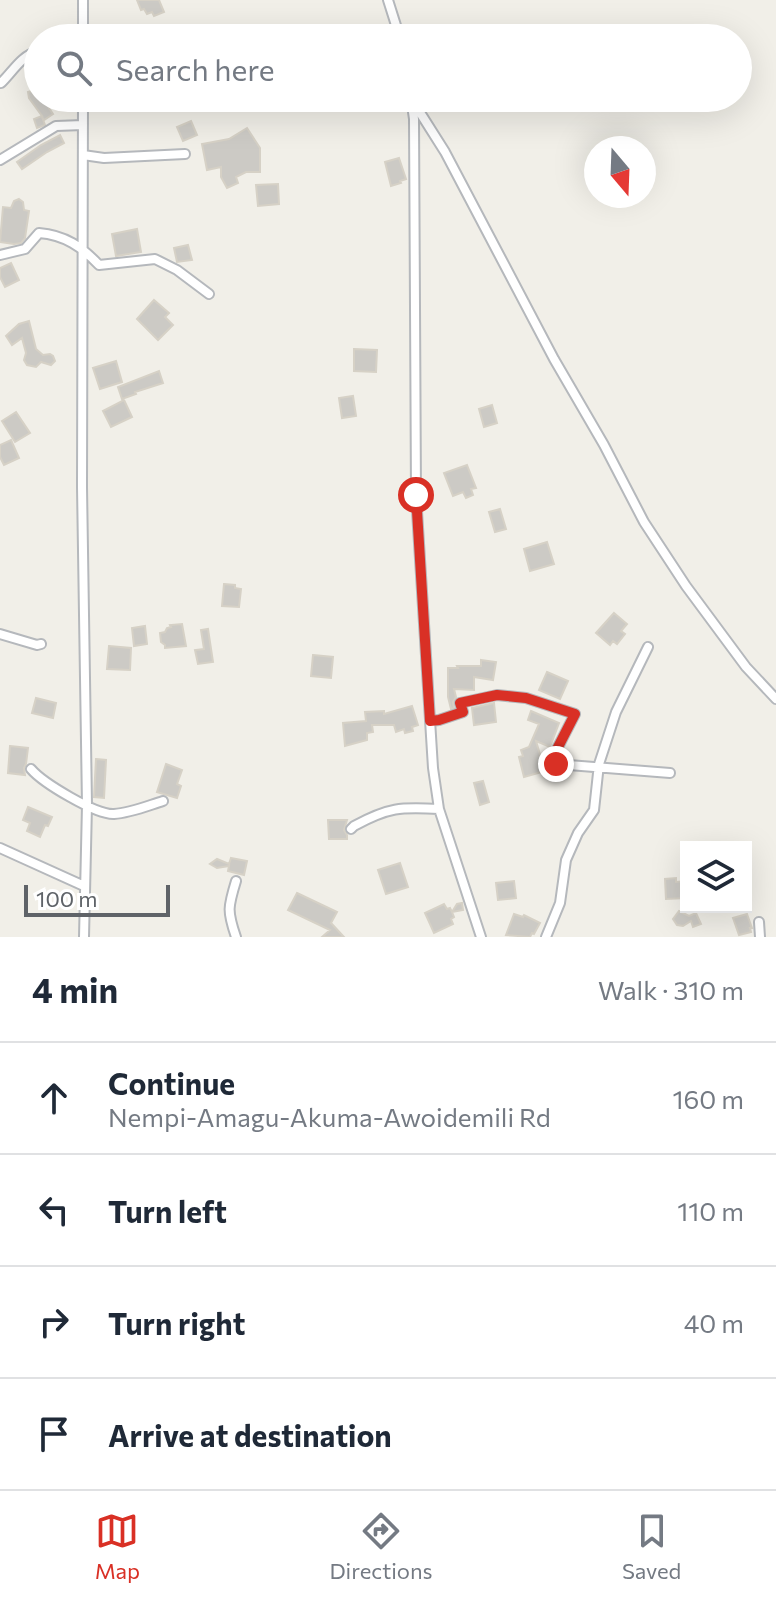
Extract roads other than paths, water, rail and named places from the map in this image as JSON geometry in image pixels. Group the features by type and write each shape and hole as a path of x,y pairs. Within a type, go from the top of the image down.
{"street":[{"path":"83,0 83,24"},
{"path":"388,0 396,24"},
{"path":"1,83 24,58"},
{"path":"83,112 82,487 87,805 84,937"},
{"path":"413,112 416,495 433,768 439,809 481,937"},
{"path":"419,112 445,152 644,522 686,586 746,667 776,699"},
{"path":"0,160 56,126 83,125"},
{"path":"83,155 104,158 185,154"},
{"path":"0,255 25,249 39,233 52,234 83,247 99,265 155,259 177,270 209,294"},
{"path":"0,634 41,644"},
{"path":"546,937 560,903 566,860 578,833 594,810 599,767 616,712 648,647"},
{"path":"430,721 463,712 460,703 497,695 526,698 575,714 557,749 556,764 670,773"},
{"path":"31,769 47,784 111,815 163,801"},
{"path":"351,829 388,810 439,809"},
{"path":"0,848 84,886"},
{"path":"236,881 228,914 236,937"},
{"path":"759,922 760,937"}]}
